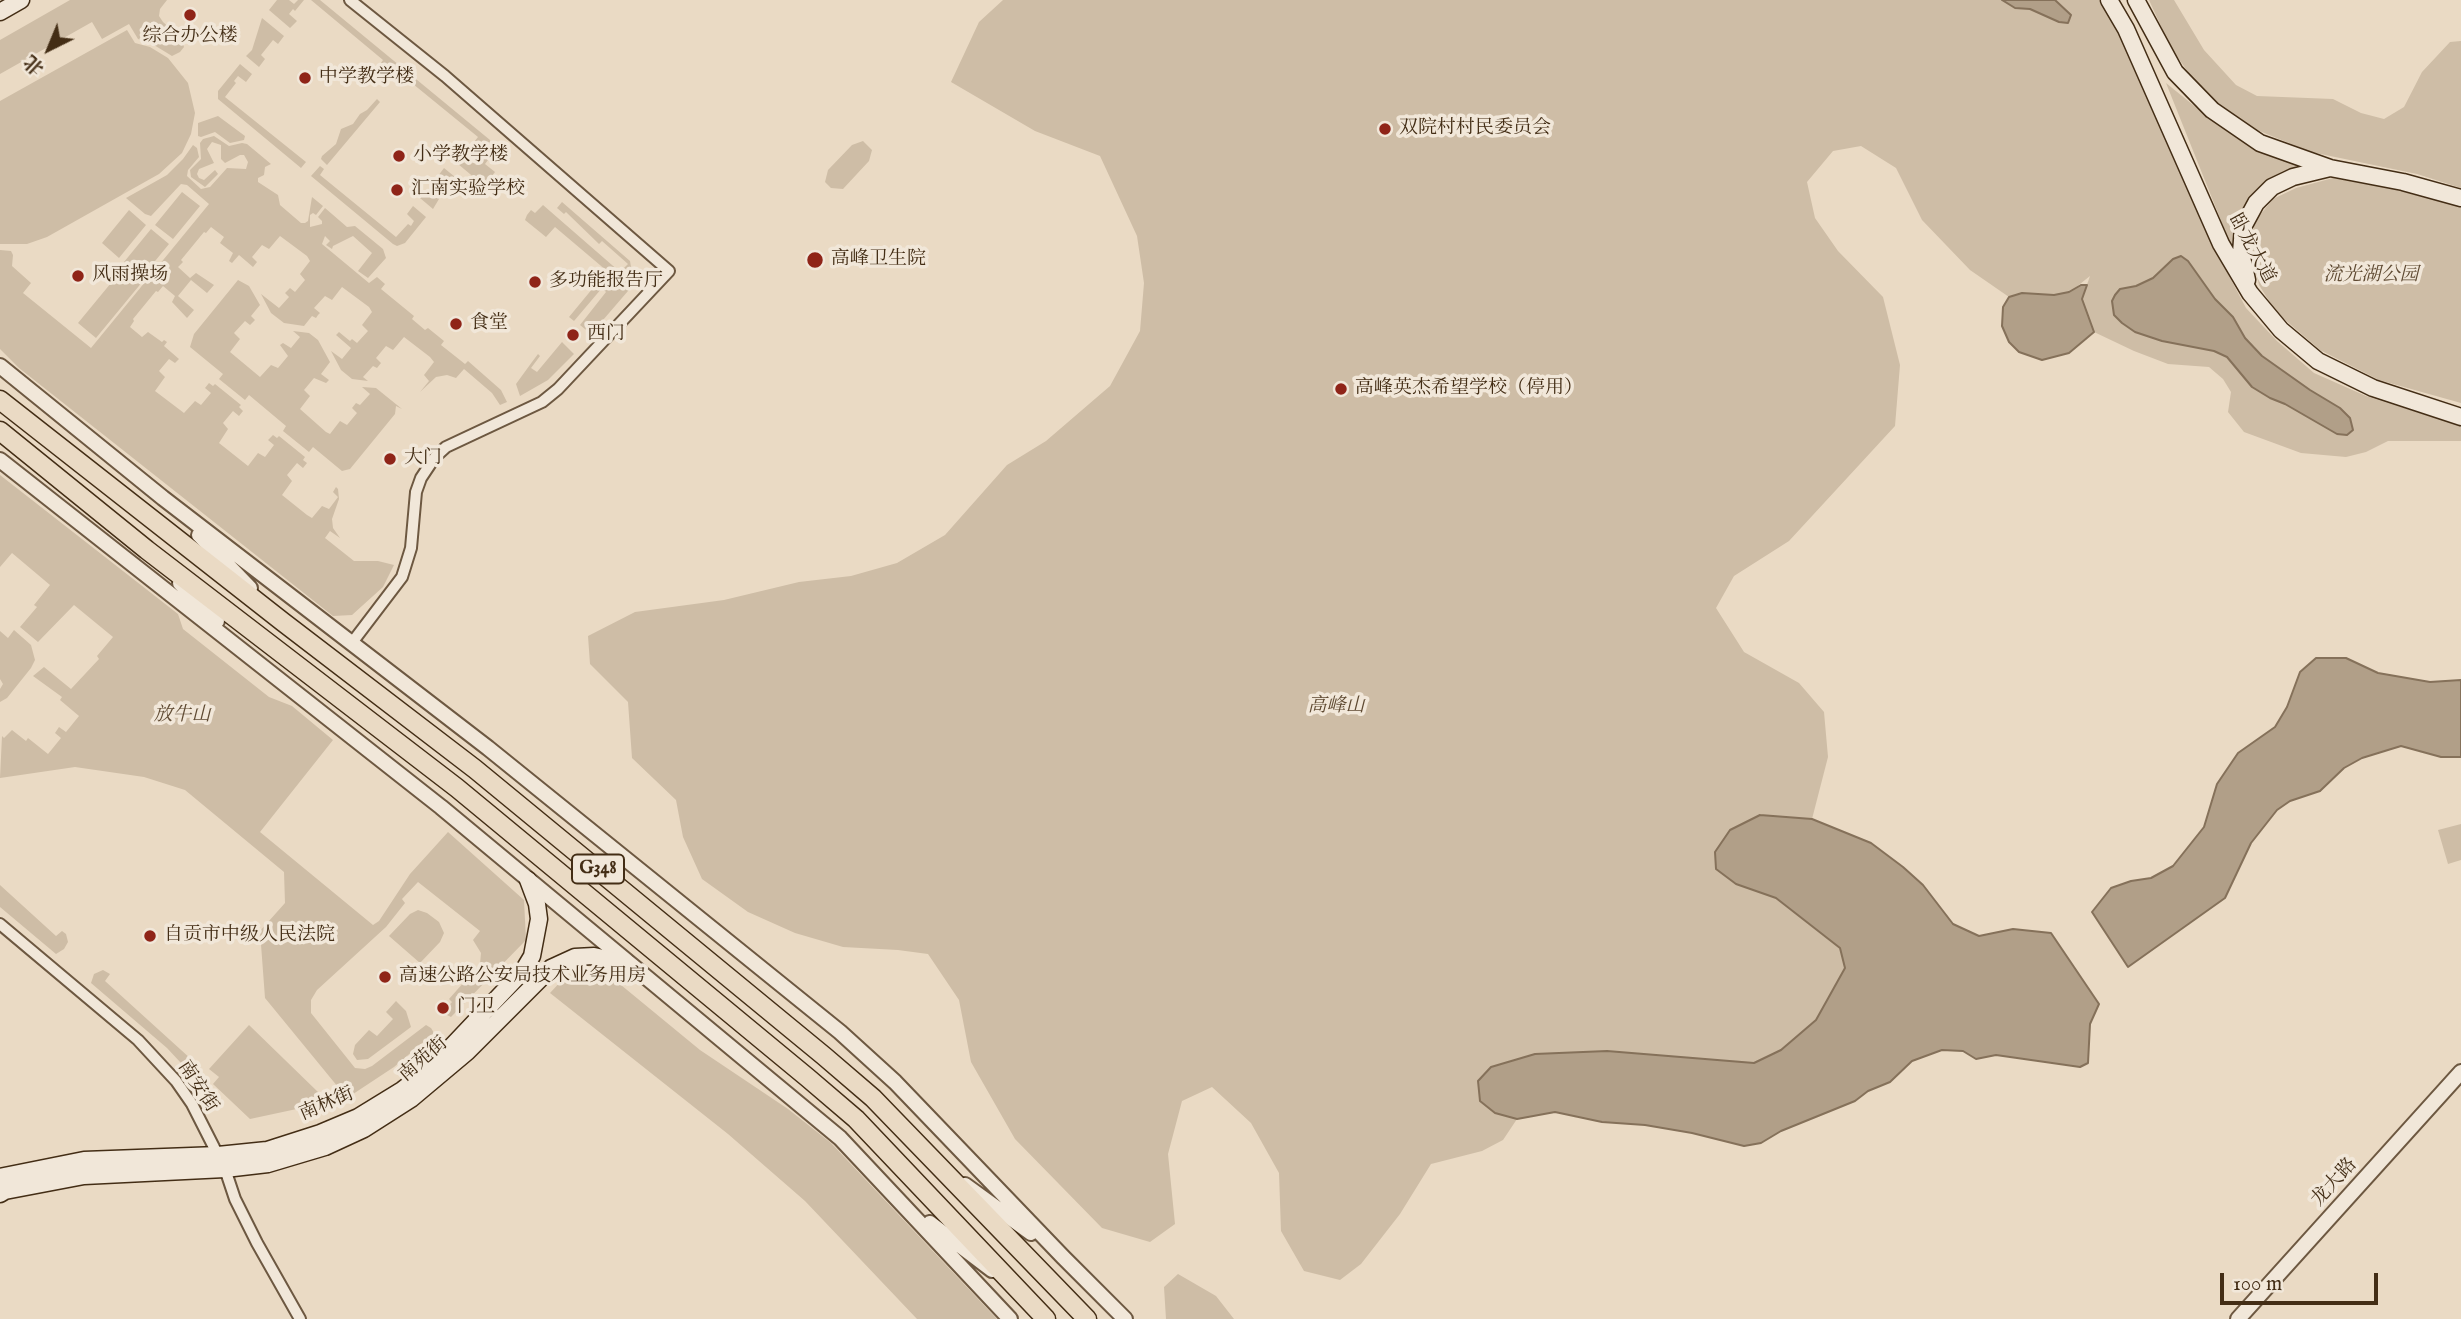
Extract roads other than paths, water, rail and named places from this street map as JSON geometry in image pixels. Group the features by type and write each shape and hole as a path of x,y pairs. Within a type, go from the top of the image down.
{"highway":[{"name":"G348","path":"0,400 475,769 824,1056 873,1098 1087,1319"},
{"name":"G348","path":"0,431 147,550 457,788 808,1078 856,1119 1046,1319"}],"main road":[{"path":"0,12 21,0"},
{"name":"卧龙大道","path":"2109,0 2132,41 2221,244 2250,293 2281,330 2318,361 2372,388 2461,417"},
{"path":"2136,0 2175,72 2212,110 2260,143 2330,168 2403,182 2461,198"},
{"path":"2250,293 2241,253 2243,228 2256,203 2272,187 2293,177 2330,168"},
{"name":"南林街","path":"0,1194 84,1176 221,1162 320,1133 369,1110 402,1090 432,1066 523,971 532,956 539,919 537,904 527,880"},
{"name":"南苑街","path":"221,1162 268,1164 325,1147 364,1129 394,1112 467,1052 551,968 575,957 594,956 627,964"},
{"name":"南林街","path":"0,1177 84,1160 221,1162"}],"street":[{"path":"350,0 445,76 669,271 579,368 550,395 525,410 454,443 435,457 421,478 416,492 411,548 402,578 351,644"},
{"path":"0,366 163,498 488,748 840,1032 895,1082 1125,1319"},
{"path":"0,460 412,784 840,1138 1010,1319"},
{"path":"163,498 283,622"},
{"path":"147,550 259,664"},
{"name":"南安街","path":"0,924 66,977 159,1061 192,1104 257,1243 300,1319"},
{"name":"龙大路","path":"2238,1319 2461,1072"},
{"path":"929,1158 1063,1257"},
{"path":"896,1196 1019,1291"}],"place":[{"name":"综合办公楼","path":"190,15"},
{"name":"中学教学楼","path":"305,78"},
{"name":"双院村村民委员会","path":"1385,129"},
{"name":"小学教学楼","path":"399,156"},
{"name":"汇南实验学校","path":"397,190"},
{"name":"高峰卫生院","path":"815,260"},
{"name":"风雨操场","path":"78,276"},
{"name":"多功能报告厅","path":"535,282"},
{"name":"食堂","path":"456,324"},
{"name":"西门","path":"573,335"},
{"name":"高峰英杰希望学校（停用）","path":"1341,389"},
{"name":"大门","path":"390,459"},
{"name":"自贡市中级人民法院","path":"150,936"},
{"name":"高速公路公安局技术业务用房","path":"385,977"},
{"name":"门卫","path":"443,1008"}],"park label":[{"name":"流光湖公园","path":"2371,276"},
{"name":"高峰山","path":"1336,707"},
{"name":"放牛山","path":"182,716"}]}
